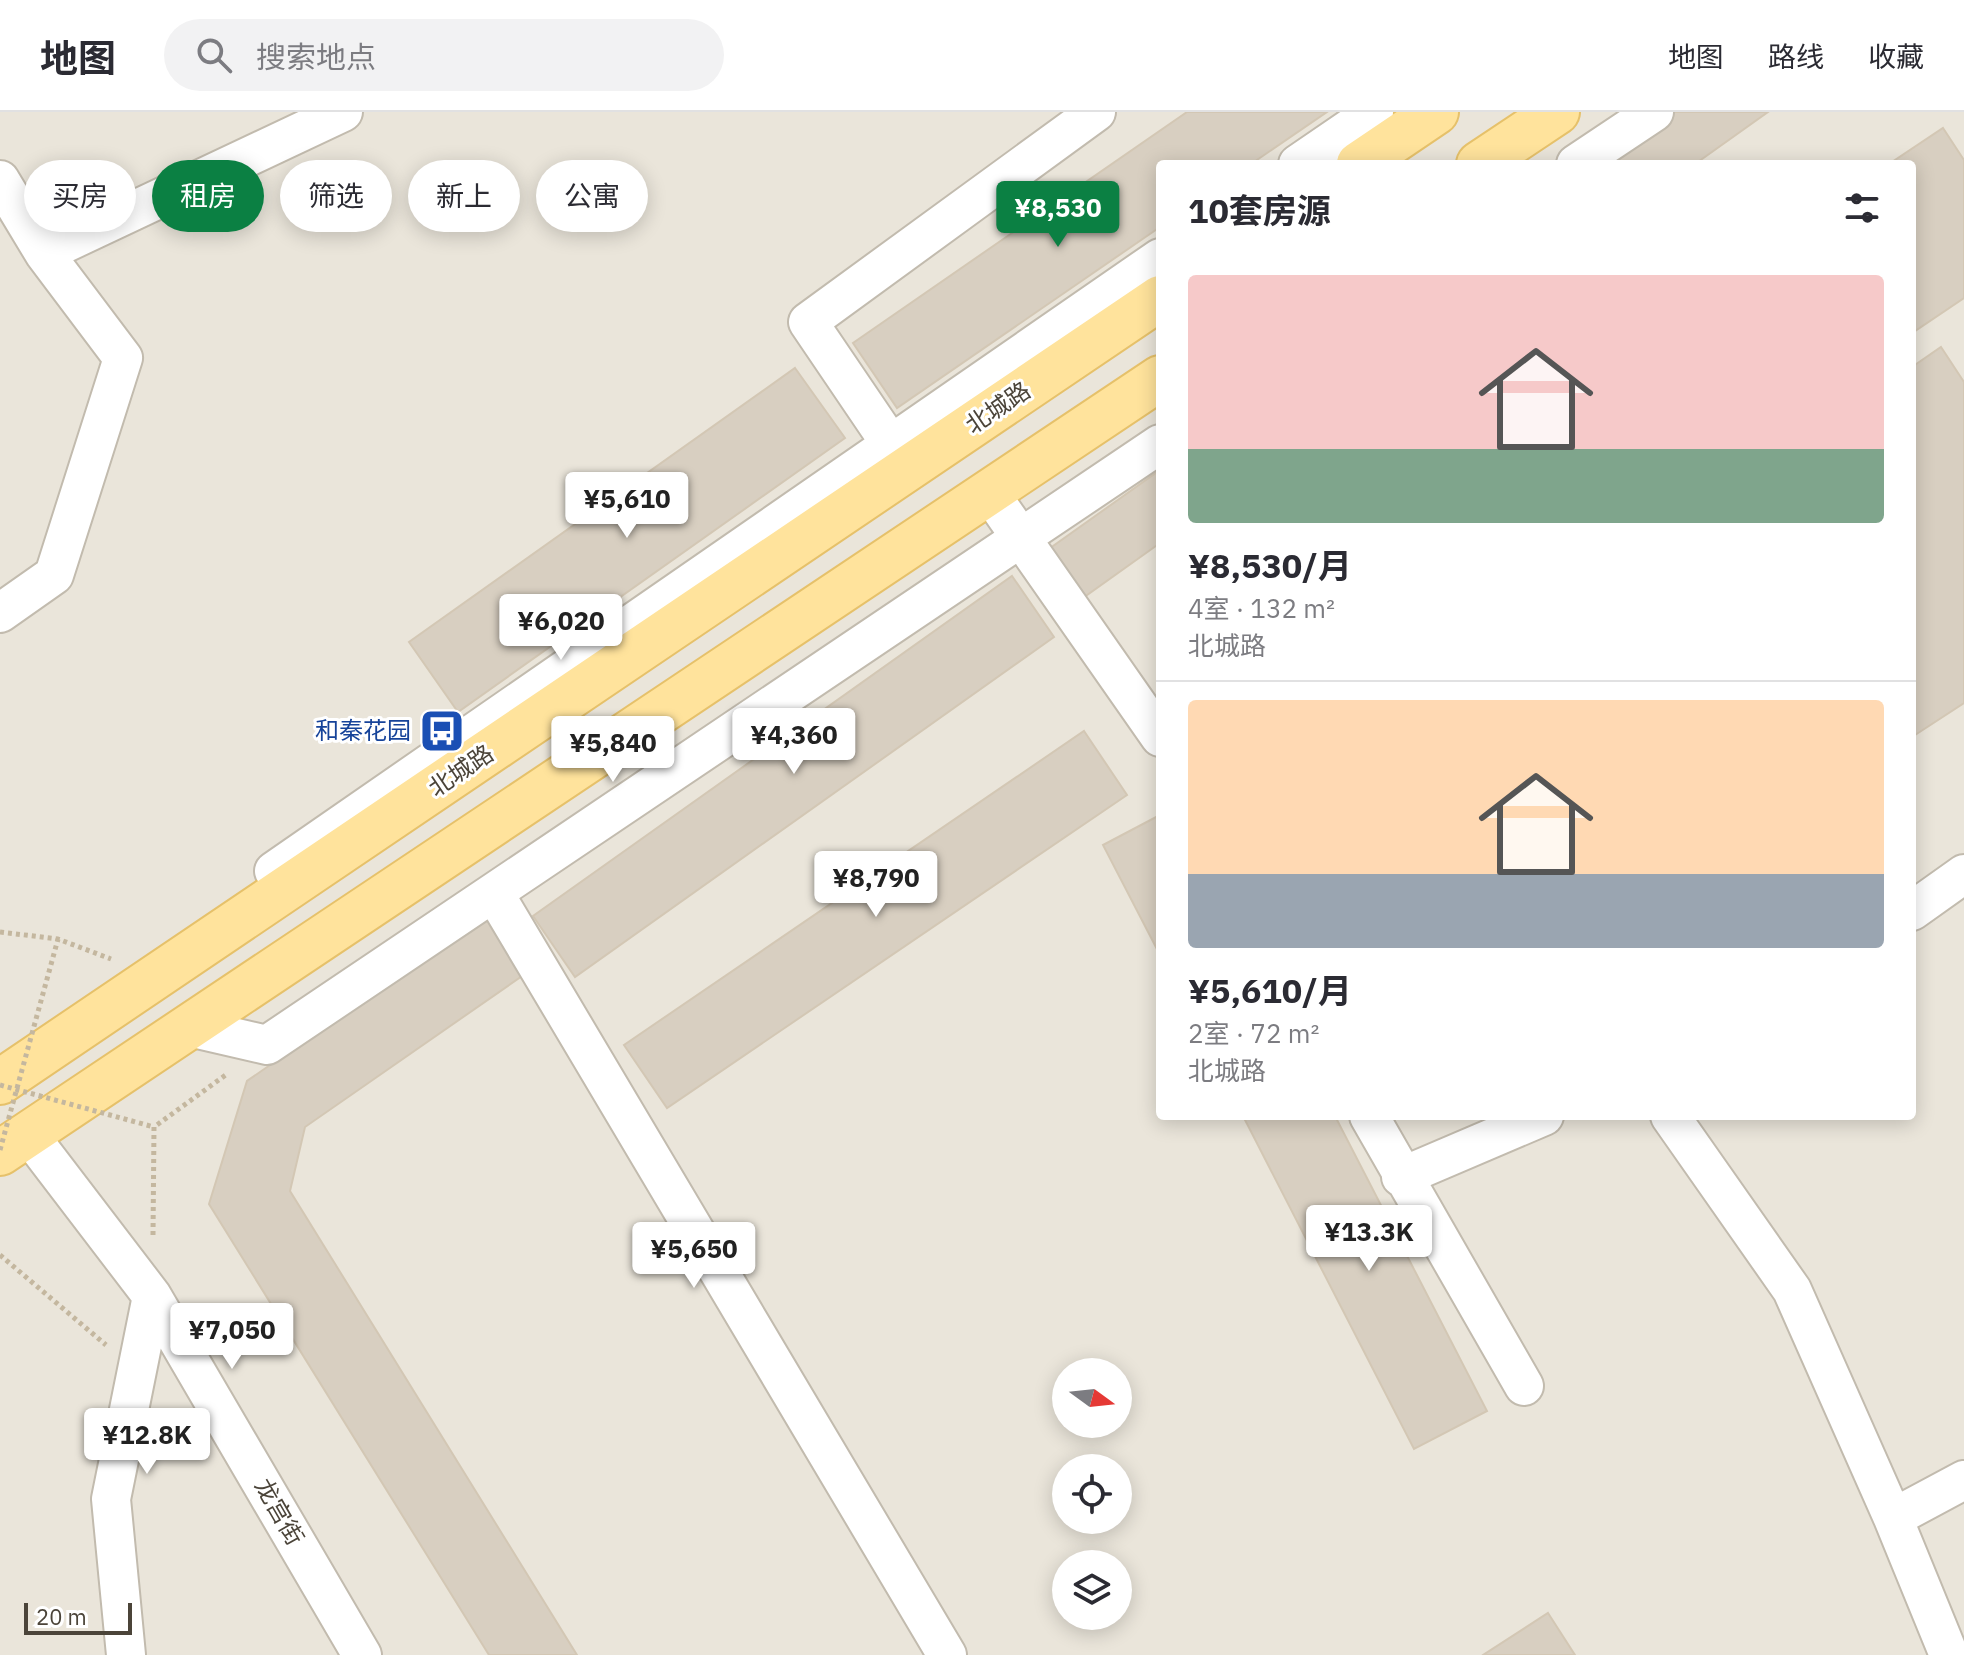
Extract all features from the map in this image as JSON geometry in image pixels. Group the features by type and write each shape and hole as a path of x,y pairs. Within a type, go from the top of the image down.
{"main road":[{"path":"1365,160 1436,112"},
{"path":"1485,160 1557,112"},
{"name":"北城路","path":"4,1087 156,977 1156,301"},
{"path":"4,1087 10,1146 1156,381"}],"street":[{"path":"44,253 343,112"},
{"path":"890,443 808,322 1096,112"},
{"path":"1304,160 1374,112"},
{"path":"1582,160 1654,112"},
{"path":"0,180 44,253 123,358 54,575 0,613"},
{"path":"156,977 185,933 1156,261"},
{"path":"189,1027 267,1045 1156,447"},
{"path":"989,492 1156,731"},
{"path":"1916,908 1964,874"},
{"path":"494,893 947,1655"},
{"path":"1371,1120 1401,1177 1524,1386"},
{"path":"1401,1177 1535,1120"},
{"path":"1673,1120 1792,1290 1893,1518 1949,1655"},
{"name":"龙宫街","path":"10,1146 152,1296 362,1655"},
{"path":"126,1655 111,1499 152,1296"},
{"path":"1893,1518 1964,1480"}],"path":[{"path":"0,932 58,939 4,1087 10,1146"},
{"path":"154,1127 267,1045"},
{"path":"4,1087 154,1127"},
{"path":"152,1296 154,1127"},
{"path":"0,1255 137,1372"}],"shaded area":[{"path":"0,112 1964,112 1964,1655 0,1655"}],"building":[{"path":"1187,112 1327,112 1257,160 1156,160 1156,230 897,408 853,343"},
{"path":"1664,112 1768,112 1701,160 1597,160"},
{"path":"1943,128 1964,160 1964,298 1916,330 1916,160 1895,160"},
{"path":"1941,347 1964,382 1964,703 1916,734 1916,364"},
{"path":"795,368 845,438 458,712 409,642"},
{"path":"1156,473 1156,546 1073,605 1039,556"},
{"path":"1012,576 1054,637 575,977 533,916"},
{"path":"1084,731 1127,795 667,1108 624,1045"},
{"path":"1156,817 1156,947 1103,845"},
{"path":"485,916 525,974 305,1127 290,1191 577,1655 489,1655 209,1204 247,1081"},
{"path":"1245,1120 1337,1120 1487,1411 1414,1449"},
{"path":"1548,1613 1575,1655 1483,1655"}],"place":[{"name":"和秦花园","path":"442,731"}]}
